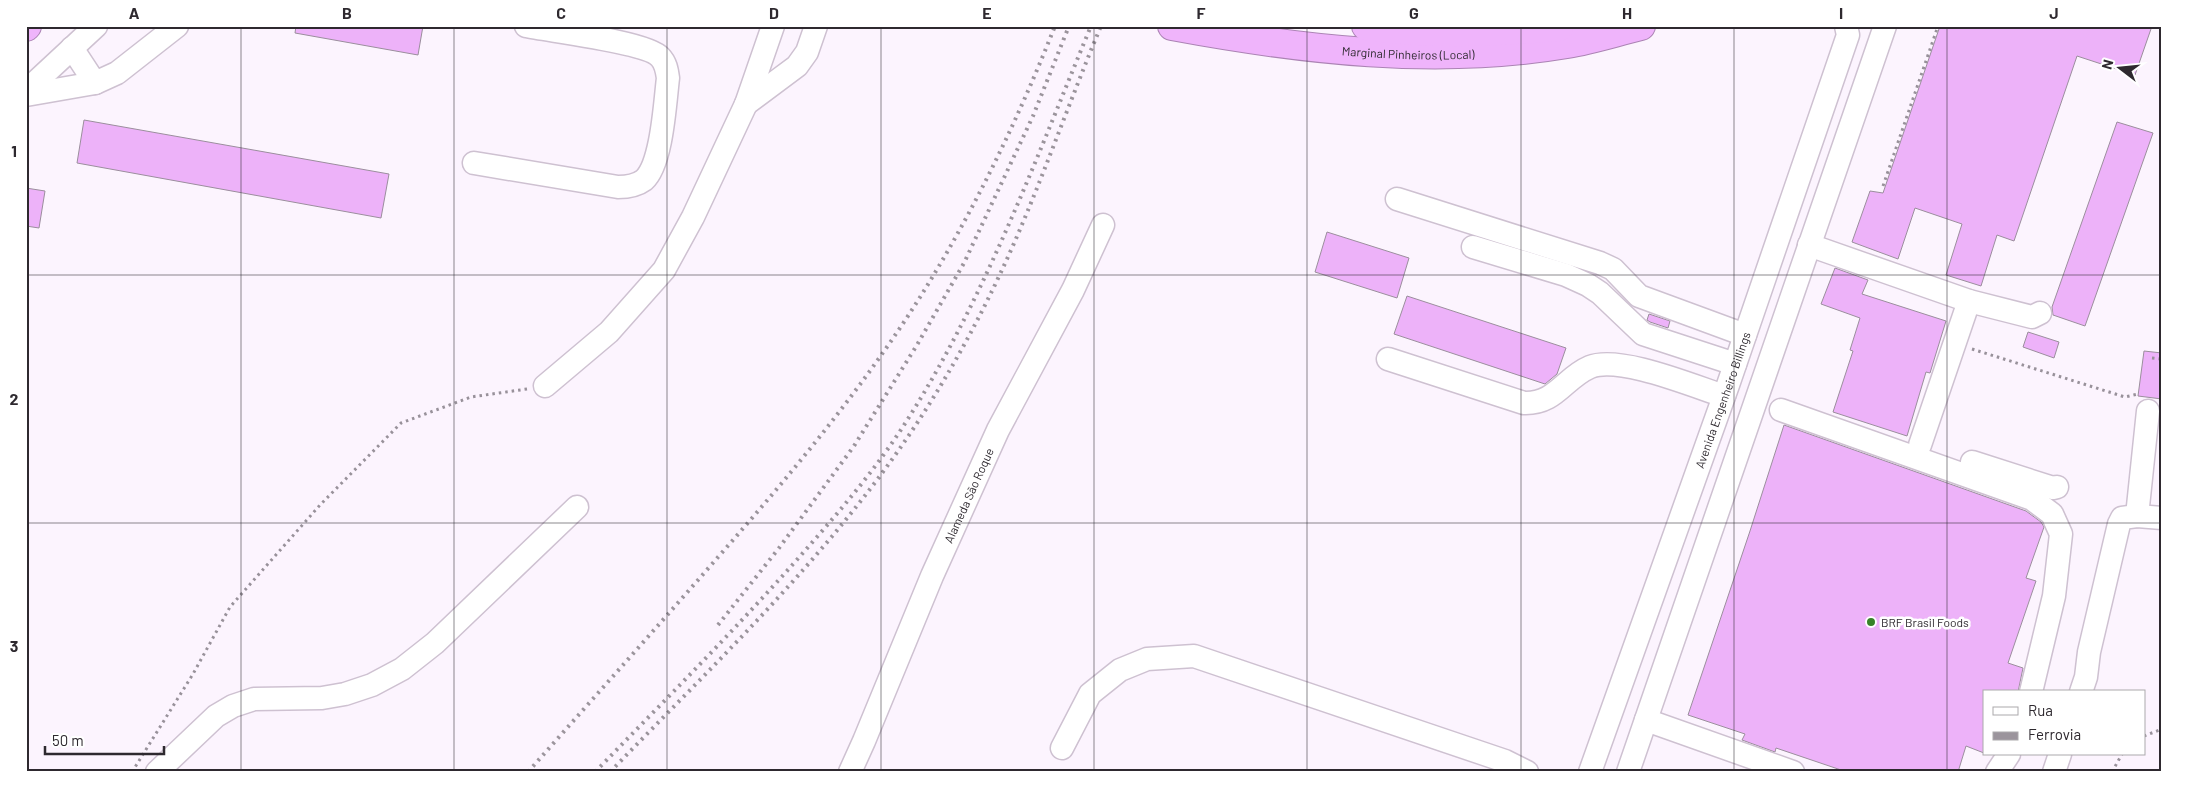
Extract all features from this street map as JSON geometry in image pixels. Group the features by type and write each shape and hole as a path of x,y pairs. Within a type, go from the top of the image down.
{"highway":[{"name":"Marginal Pinheiros (Local)","path":"1172,26 1219,35 1329,48 1420,54 1500,52 1568,44 1641,26"},
{"path":"1366,26 1435,33 1484,33 1572,26"}],"street":[{"path":"26,91 96,26"},
{"path":"26,95 95,83 117,73 131,64 177,26"},
{"path":"474,163 618,188 638,184 646,178 653,166 659,144 668,78 666,68 660,57 640,47 526,26"},
{"path":"545,386 609,332 664,270 693,217 746,104 773,26"},
{"path":"746,104 797,66 807,52 816,26"},
{"name":"Avenida Engenheiro Billings","path":"1590,772 1729,382 1842,53 1848,35 1846,26"},
{"path":"1628,772 1885,26"},
{"path":"72,48 95,83"},
{"path":"1842,53 1872,64"},
{"path":"1398,199 1600,263 1613,269 1639,296 1745,335"},
{"name":"Alameda São Roque","path":"850,772 932,576 998,430 1073,290 1102,225"},
{"path":"1809,245 1969,301 2032,317 2040,312"},
{"path":"1473,247 1566,275 1588,285 1600,293 1643,334 1729,382 1758,394 2054,488 2056,487"},
{"path":"1920,445 1969,301"},
{"path":"1388,359 1524,403 1533,403 1551,397 1582,372 1602,364 1615,364 1647,372 1729,382"},
{"path":"2137,516 2142,469 2144,402"},
{"path":"1781,410 2032,499 2052,514 2061,534 2054,596 2031,690"},
{"path":"1691,490 1721,502"},
{"path":"157,772 216,716 234,706 254,699 322,698 345,694 372,686 402,668 435,643 577,507"},
{"path":"2083,684 2118,524 2122,518 2137,516 2162,518"},
{"path":"1062,748 1090,694 1120,670 1147,659 1194,656 1486,755 1527,772"},
{"path":"1646,720 1793,772"},
{"path":"1997,772 2008,756"},
{"path":"2054,772 2059,756"}],"path":[{"path":"1883,186 1938,26"},
{"path":"1954,343 2144,402"},
{"path":"2152,358 2162,359"},
{"path":"132,772 193,674 230,607 320,505 400,423 471,397 545,386"},
{"path":"2146,735 2162,729"},
{"path":"2112,772 2121,756"}],"building":[{"path":"296,26 423,26 418,55 295,33"},
{"path":"1940,26 2152,26 2135,75 2077,56 2014,241 1997,235 1981,286 1946,275 1962,224 1915,208 1898,259 1852,242 1870,191 1883,193"},
{"path":"84,120 389,174 381,218 77,163"},
{"path":"2117,122 2153,133 2085,326 2053,315 2052,307"},
{"path":"26,188 45,191 39,228 26,226"},
{"path":"1327,232 1409,258 1397,298 1315,272"},
{"path":"1835,268 1868,280 1862,294 1946,321 1930,373 1926,372 1907,436 1833,412 1853,351 1850,350 1860,318 1821,304"},
{"path":"1407,296 1566,348 1557,374 1545,384 1394,334"},
{"path":"1649,314 1670,321 1668,328 1647,320"},
{"path":"2028,332 2059,342 2054,358 2023,347"},
{"path":"2144,351 2162,353 2162,399 2138,396"},
{"name":"BRF Brasil Foods","path":"1784,425 2026,511 2041,522 2044,527 2026,578 2036,581 2008,663 2023,668 2018,690 1983,690 1983,753 1966,746 1958,772 1847,772 1776,748 1775,752 1742,740 1745,734 1688,715"}],"railway":[{"path":"528,772 766,501 870,371 917,302 975,202 1009,133 1055,26"},
{"path":"718,625 779,548 854,446 917,345 964,263 1033,116 1069,26"},
{"path":"595,772 777,582 870,473 906,422 934,375 984,278 1029,178 1091,26"},
{"path":"610,772 734,645 814,558 887,466 921,417 967,339 1007,259 1101,26"}],"place":[{"name":"BRF Brasil Foods","path":"1871,622"}]}
